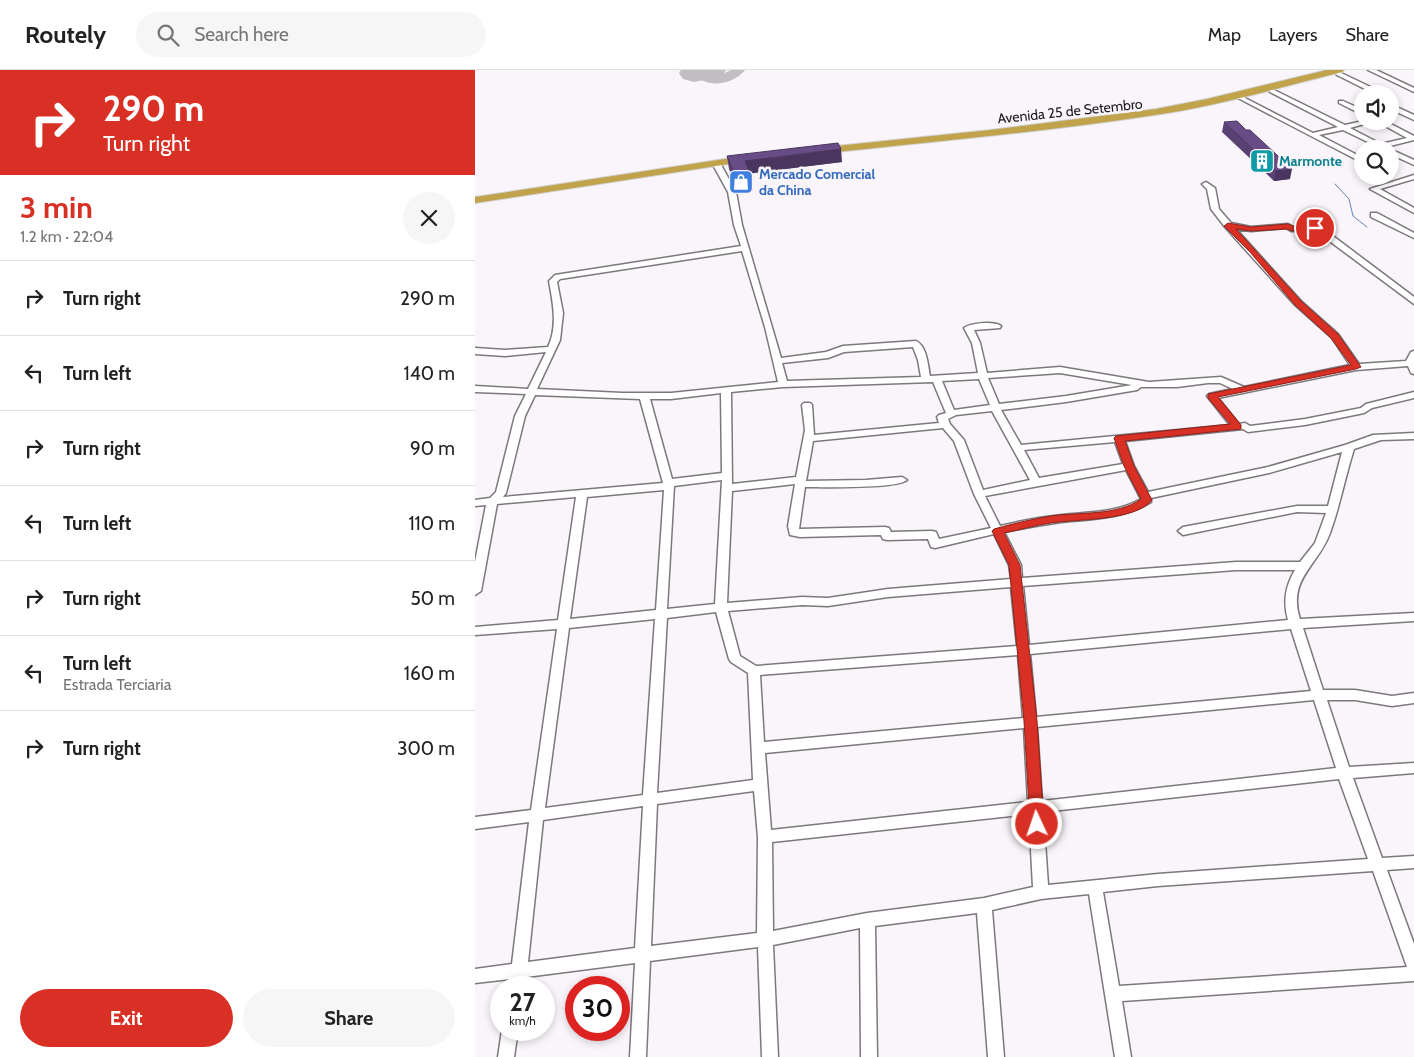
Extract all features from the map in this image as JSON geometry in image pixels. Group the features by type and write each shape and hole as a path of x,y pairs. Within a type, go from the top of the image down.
{"highway":[{"name":"Avenida 25 de Setembro","path":"990,133 1156,112 1353,70"},
{"name":"Avenida 25 de Setembro","path":"990,133 1025,131 1151,116 1273,91 1339,72"},
{"path":"803,152 990,133"},
{"path":"475,200 716,162 764,157"}],"street":[{"path":"1371,70 1414,90"},
{"path":"1339,72 1364,85"},
{"path":"1273,91 1369,140"},
{"path":"1241,98 1354,156"},
{"path":"1341,102 1354,108"},
{"path":"1399,103 1414,111"},
{"path":"1399,110 1414,118"},
{"path":"1399,116 1414,111"},
{"path":"1312,135 1354,125"},
{"path":"1397,130 1413,138"},
{"path":"1399,141 1413,138"},
{"path":"1350,154 1354,153"},
{"path":"1399,156 1414,163"},
{"path":"716,162 732,192 738,225 783,384"},
{"path":"1414,177 1374,189 1414,211"},
{"path":"1401,180 1414,186"},
{"path":"1206,184 1211,188 1215,209 1228,226 1253,251 1298,303 1335,336 1356,367"},
{"path":"1373,215 1414,236"},
{"path":"1228,226 1251,229 1288,226 1291,229 1318,229 1414,301"},
{"path":"475,591 492,502 501,493 520,416 556,340 559,312 553,281 558,277 746,248"},
{"path":"997,326 968,328 978,350 983,376 995,407 1036,482"},
{"path":"778,361 828,355 843,349 916,344 931,379 951,414"},
{"path":"475,351 505,353 553,349"},
{"path":"1237,427 1212,396 1356,367 1413,363"},
{"path":"475,389 648,396 726,391 783,384 931,379 1061,370 1149,385"},
{"path":"1041,892 1031,721 1015,565 979,494 959,440 945,425 942,417 995,407 1065,399 1149,385 1221,380 1241,389"},
{"path":"726,391 727,488 721,608 735,659 754,671 1024,650 1295,624 1414,617"},
{"path":"1017,448 1245,426 1248,429 1305,422 1364,410 1369,406 1414,395"},
{"path":"638,1057 650,800 669,484 648,396"},
{"path":"807,404 809,438 794,532 885,531 887,536 932,535 935,544 1051,520 1086,517 1137,508 1147,500 1129,466 1119,438"},
{"path":"809,438 945,425"},
{"path":"1145,496 1284,466 1349,448 1366,438 1414,436"},
{"path":"1349,448 1333,510 1320,546 1303,566 1290,596 1290,608 1344,774 1414,965"},
{"path":"979,494 1129,466"},
{"path":"475,503 582,494 727,476"},
{"path":"727,488 801,482 866,483 902,480"},
{"path":"519,976 537,815 582,494"},
{"path":"1183,531 1297,509 1333,510"},
{"path":"475,631 802,601 828,602 888,593 1157,570 1237,566 1303,566"},
{"path":"754,671 760,785 765,837 765,940 770,1057"},
{"path":"758,748 1319,695 1355,695 1392,701 1414,698"},
{"path":"765,837 1414,768"},
{"path":"475,823 760,785"},
{"path":"475,976 765,940 867,920 984,905 1041,892 1095,888 1158,880 1414,862"},
{"path":"1095,888 1123,1057"},
{"path":"984,905 996,1057"},
{"path":"867,920 869,1057"},
{"path":"1113,994 1414,974"},
{"path":"506,1057 508,1041"}],"building":[{"path":"1237,121 1246,130 1250,130 1292,169 1276,171 1224,122"},
{"path":"838,143 841,149 745,161 751,176 736,178 727,156"}],"waterway":[{"path":"1335,184 1349,199 1353,216 1367,227"}],"taxiway":[{"path":"698,72 708,79 718,80 729,77 739,70"}],"runway":[{"path":"694,73 711,70"}],"place":[{"name":"Marmonte","path":"1262,161"},
{"name":"Mercado Comercial da China","path":"741,182"}],"route":[{"path":"1037,824 1031,721 1015,565 998,531 1051,520 1086,517 1137,508 1147,500 1129,466 1119,438 1237,427 1212,396 1356,367 1335,336 1298,303 1253,251 1228,226 1251,229 1288,226 1291,229 1315,228"}]}
